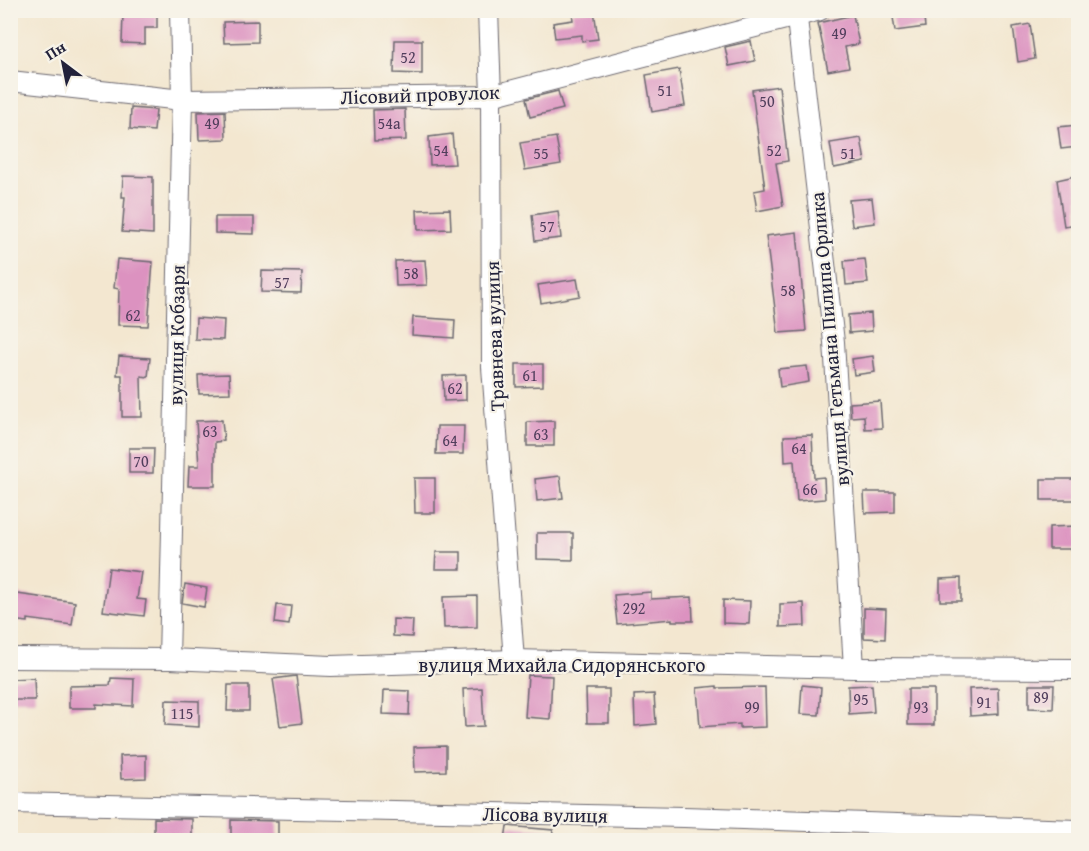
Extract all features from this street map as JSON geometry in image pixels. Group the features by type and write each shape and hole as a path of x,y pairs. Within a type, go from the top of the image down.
{"street":[{"name":"вулиця Кобзаря","path":"169,659 182,100 180,10"},
{"name":"Травнева вулиця","path":"488,10 491,96 492,367 514,660"},
{"name":"Лісовий провулок","path":"10,81 182,100 491,96 796,14 820,10"},
{"name":"вулиця Гетьмана Пилипа Орлика","path":"796,14 834,342 854,668"},
{"name":"вулиця Михайла Сидорянського","path":"10,658 169,659 331,666 514,660 854,668 1078,669"},
{"name":"Лісова вулиця","path":"10,803 684,817 1078,830"}],"building":[{"path":"594,10 598,39 582,41 582,35 555,38 553,23 573,20 572,12"},
{"path":"892,10 923,10 925,27 895,31"},
{"path":"123,14 157,15 157,28 145,28 145,44 122,43"},
{"path":"853,15 859,44 845,47 849,67 828,71 818,23"},
{"path":"258,21 258,42 224,43 223,22"},
{"path":"1030,24 1035,59 1018,62 1013,27"},
{"path":"395,40 422,40 422,74 394,73"},
{"path":"751,41 755,61 729,66 725,47"},
{"path":"679,69 685,106 652,112 646,75"},
{"path":"779,86 788,161 776,163 783,206 757,211 754,191 765,189 752,90"},
{"path":"558,91 563,109 530,117 526,99"},
{"path":"131,108 156,110 154,131 130,129"},
{"path":"405,109 406,140 374,141 373,110"},
{"path":"225,111 226,139 199,140 198,112"},
{"path":"1078,125 1078,147 1061,149 1058,127"},
{"path":"452,134 455,164 430,165 429,137"},
{"path":"556,137 561,164 525,170 520,143"},
{"path":"861,138 865,162 834,168 830,143"},
{"path":"123,176 153,177 153,234 122,232 125,197 122,197"},
{"path":"1075,176 1078,194 1078,224 1064,226 1057,180"},
{"path":"872,198 875,223 852,226 849,200"},
{"path":"450,209 451,229 418,230 417,210"},
{"path":"558,211 561,238 535,241 532,215"},
{"path":"215,217 254,217 254,234 215,233"},
{"path":"797,232 806,331 778,333 766,236"},
{"path":"117,259 153,262 148,326 118,325 119,289 114,288"},
{"path":"865,259 868,283 846,285 844,261"},
{"path":"425,260 427,285 396,286 395,261"},
{"path":"262,271 302,272 301,293 261,292"},
{"path":"577,279 580,296 541,303 538,285"},
{"path":"871,313 872,331 849,333 848,315"},
{"path":"413,317 455,320 454,338 412,335"},
{"path":"196,318 224,320 223,340 195,339"},
{"path":"119,356 150,358 148,377 141,376 142,417 122,417 122,375 117,375"},
{"path":"873,356 875,372 854,375 852,359"},
{"path":"516,364 543,364 543,386 516,387"},
{"path":"807,366 809,382 780,387 778,369"},
{"path":"229,374 230,393 199,394 198,375"},
{"path":"466,375 466,400 444,401 443,376"},
{"path":"880,401 882,428 865,429 864,416 851,417 850,403"},
{"path":"222,420 224,441 215,442 215,486 188,486 189,466 199,466 196,421"},
{"path":"554,421 554,446 527,446 527,422"},
{"path":"437,426 464,426 463,454 436,454"},
{"path":"812,435 814,478 824,477 825,499 797,501 794,461 785,462 784,436"},
{"path":"129,448 154,448 153,473 129,473"},
{"path":"560,476 563,498 537,501 535,479"},
{"path":"414,478 435,478 435,513 415,513"},
{"path":"1041,479 1078,479 1078,500 1041,500"},
{"path":"864,492 895,492 895,512 865,513"},
{"path":"1078,526 1078,549 1049,549 1049,527"},
{"path":"537,533 573,533 573,560 537,559"},
{"path":"436,552 461,552 461,569 435,569"},
{"path":"109,568 141,572 137,599 146,600 144,616 103,611"},
{"path":"961,578 961,601 940,601 940,579"},
{"path":"185,584 207,588 204,607 182,603"},
{"path":"651,592 651,599 692,597 693,621 672,621 672,619 617,624 614,595"},
{"path":"10,593 75,602 72,625 28,619 28,622 10,620"},
{"path":"477,596 477,627 444,628 443,597"},
{"path":"723,600 750,601 749,624 723,623"},
{"path":"804,603 805,626 780,627 780,604"},
{"path":"277,605 291,606 289,625 275,623"},
{"path":"864,608 886,609 885,639 864,638"},
{"path":"393,619 413,620 412,637 393,636"},
{"path":"528,675 552,676 550,719 525,717"},
{"path":"296,676 302,723 280,726 273,679"},
{"path":"34,678 35,700 10,700 10,679"},
{"path":"111,678 134,679 133,706 96,704 96,708 69,708 69,686 110,685"},
{"path":"228,685 249,685 249,711 227,711"},
{"path":"802,685 821,687 819,715 800,714"},
{"path":"872,685 874,712 849,714 848,686"},
{"path":"1029,685 1054,685 1053,709 1029,708"},
{"path":"717,686 717,688 765,687 766,727 740,728 740,724 700,727 697,688"},
{"path":"482,688 484,726 465,727 463,689"},
{"path":"998,688 999,714 970,716 969,689"},
{"path":"586,689 609,689 609,723 587,723"},
{"path":"908,689 934,689 934,725 908,725"},
{"path":"384,690 410,691 409,715 383,714"},
{"path":"654,694 656,724 635,726 634,695"},
{"path":"166,700 199,701 199,727 165,725"},
{"path":"446,746 446,771 415,772 414,747"},
{"path":"146,755 146,778 121,779 120,756"},
{"path":"154,818 192,819 192,840 154,840"},
{"path":"231,820 278,821 278,840 231,840"},
{"path":"507,826 553,830 552,840 505,840"}]}
